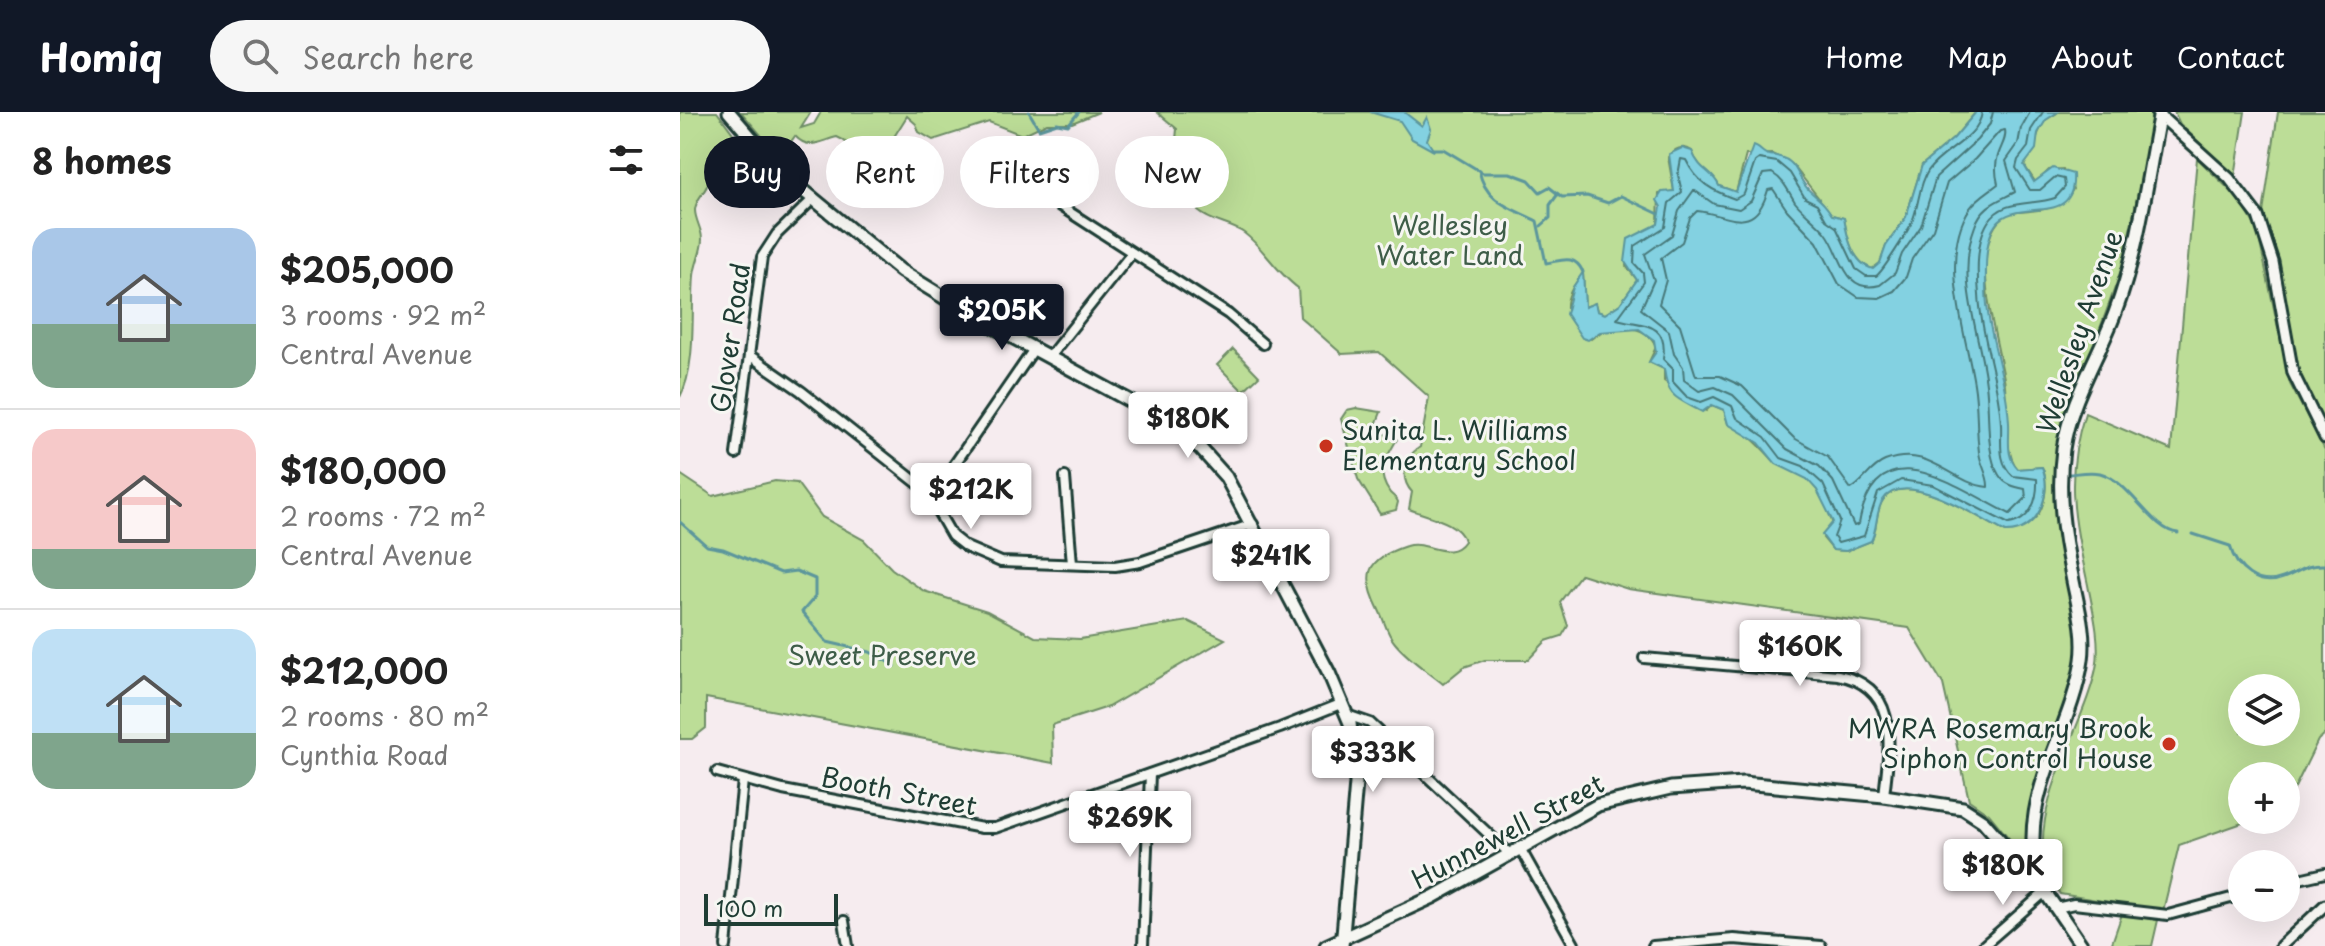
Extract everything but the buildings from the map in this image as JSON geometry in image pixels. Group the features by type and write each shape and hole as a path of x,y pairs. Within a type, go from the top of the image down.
{"main road":[{"path":"729,112 765,155 813,199 918,283 1160,417 1188,438 1226,477 1254,524 1345,709 1354,745 1356,783 1343,942"},
{"name":"Wellesley Avenue","path":"2045,892 2034,856 2034,820 2042,780 2079,673 2083,647 2063,530 2060,491 2064,440 2125,284 2158,113"},
{"name":"Hunnewell Street","path":"1326,946 1343,942 1433,897 1598,805 1671,788 1743,783 1951,804 1974,814 2045,892 2082,946"}],"street":[{"path":"2158,113 2235,184 2258,216 2271,252 2293,373 2325,438"},
{"path":"1053,165 1067,174 1061,205 1043,195 1038,186 1037,178 1053,165"},
{"name":"Glover Road","path":"736,454 762,257 777,234 813,199"},
{"path":"1065,208 1233,317 1263,344"},
{"path":"1049,357 1132,253"},
{"path":"932,497 1034,349"},
{"path":"749,355 801,391 932,497 952,536 976,552 1019,565 1115,566 1140,562 1254,524"},
{"path":"1065,477 1072,564"},
{"path":"1644,658 1838,675 1857,681 1875,696 1888,723 1884,796"},
{"path":"1345,709 1370,723 1515,851 1575,946"},
{"name":"Booth Street","path":"717,772 743,780 982,828 1009,825 1345,709"},
{"path":"1143,946 1150,774"},
{"path":"726,946 743,780"},
{"path":"2300,879 2325,873"},
{"path":"1983,946 2045,892"},
{"path":"2056,908 2074,904 2174,915 2228,899"},
{"path":"2281,946 2325,905"},
{"path":"844,921 848,946"},
{"path":"1653,946 1724,939 1821,946"}],"green space":[{"path":"680,112 717,112 735,136 704,136 704,191 695,214 702,244 694,276 689,370 680,397"},
{"path":"741,112 811,112 801,128 814,124 821,112 1099,112 1072,123 1047,123 1022,135 989,122 944,136 926,136 907,116 894,136 826,136 826,140 810,144 810,136 762,136"},
{"name":"Wellesley Water Land","path":"1157,112 1976,112 1954,138 1922,165 1906,217 1886,246 1880,263 1872,269 1855,255 1844,218 1832,215 1792,164 1772,154 1746,155 1736,192 1719,186 1698,163 1692,151 1682,148 1668,157 1674,191 1659,194 1658,224 1633,238 1628,247 1626,266 1637,280 1620,304 1605,314 1597,311 1595,303 1585,307 1583,274 1567,301 1569,317 1574,325 1591,339 1608,330 1627,328 1645,333 1652,339 1656,347 1649,362 1664,369 1664,381 1706,411 1712,405 1724,410 1728,424 1747,435 1775,461 1811,483 1825,503 1833,525 1823,538 1833,550 1846,551 1871,541 1880,505 1894,491 1908,489 1925,492 1961,507 2006,532 2036,517 2045,496 2044,474 2042,467 2018,469 2010,453 2005,385 1988,293 1988,245 1995,226 2009,213 2054,206 2068,197 2073,189 2063,169 2049,170 2036,183 2024,165 2047,119 2058,112 2149,112 2155,117 2121,271 2070,411 2059,485 2084,646 2029,840 2030,864 1989,814 1969,800 1943,684 1909,628 1628,589 1581,574 1560,602 1568,626 1562,636 1546,641 1528,660 1485,660 1464,667 1443,684 1412,660 1390,635 1373,598 1369,578 1375,563 1393,551 1414,545 1451,550 1464,541 1449,524 1409,509 1412,492 1405,468 1410,456 1420,447 1429,397 1379,352 1342,354 1300,317 1298,288 1251,239 1198,211 1199,208 1229,208 1229,136 1176,136 1177,129"},
{"path":"2174,112 2245,112 2235,177 2180,124"},
{"path":"2278,112 2325,112 2325,427 2299,371 2278,261 2263,213"},
{"path":"2197,158 2240,200 2257,229 2290,384 2325,450 2325,734 2318,740 2300,777 2300,762 2228,762 2228,828 2179,845 2163,911 2060,894 2047,869 2043,841 2047,811 2097,663 2096,624 2073,499 2075,458 2085,413 2171,450"},
{"path":"1233,349 1259,376 1243,391 1217,365"},
{"path":"1356,408 1381,412 1374,430 1397,439 1383,471 1385,485 1398,502 1396,510 1380,514 1358,479 1341,419 1347,410"},
{"name":"Sweet Preserve","path":"680,474 713,496 775,481 797,483 822,517 864,540 892,569 924,591 987,611 1035,637 1080,639 1188,621 1225,639 1108,707 1052,725 1053,763 706,698 706,728 692,739 680,739"},
{"path":"2122,914 2158,920 2152,946 2111,946"}],"water":[{"path":"1370,112 1404,112 1422,126 1427,117 1431,129 1427,140 1434,151 1412,139 1400,121"},
{"path":"1976,112 2058,112 2046,120 2038,133 2036,149 2024,165 2034,182 2053,168 2073,174 2072,191 2066,201 2056,207 2017,212 1996,224 1989,238 1986,256 1987,307 2005,389 2010,453 2018,469 2042,467 2046,488 2044,499 2040,510 2027,526 2006,532 1961,507 1925,492 1908,489 1894,491 1880,505 1871,541 1846,551 1833,550 1822,535 1833,522 1817,490 1807,479 1776,464 1759,443 1728,424 1724,410 1712,405 1702,412 1675,396 1668,386 1664,369 1649,362 1656,352 1654,340 1639,329 1600,332 1588,340 1582,338 1566,314 1573,287 1583,272 1585,307 1595,303 1597,311 1605,314 1620,304 1637,280 1625,262 1628,239 1658,224 1661,207 1657,200 1662,192 1674,191 1669,154 1682,148 1692,151 1698,163 1719,186 1736,192 1753,146 1787,160 1832,215 1844,218 1855,255 1873,269 1880,263 1886,246 1906,217 1922,165 1954,138"}],"waterway":[{"path":"1029,112 1039,129 1057,123 1068,125 1079,112"},
{"path":"1432,149 1443,149 1483,173 1510,173 1529,180 1540,192 1549,187 1562,197 1587,196 1608,203 1621,196 1659,214"},
{"path":"1479,170 1482,181 1493,197 1537,221 1546,263 1571,260 1583,272"},
{"path":"1541,226 1550,218 1550,205 1558,194"},
{"path":"2069,474 2096,472 2111,478 2159,524 2178,533"},
{"path":"680,522 707,546 723,549 781,573 796,571 815,579 815,597 802,612 827,642 870,652 895,666"},
{"path":"2193,534 2230,546 2243,569 2265,580 2283,578 2303,569 2325,565"}],"place":[{"name":"Sunita L. Williams Elementary School","path":"1326,446"},
{"name":"MWRA Rosemary Brook Siphon Control House","path":"2169,744"}]}
